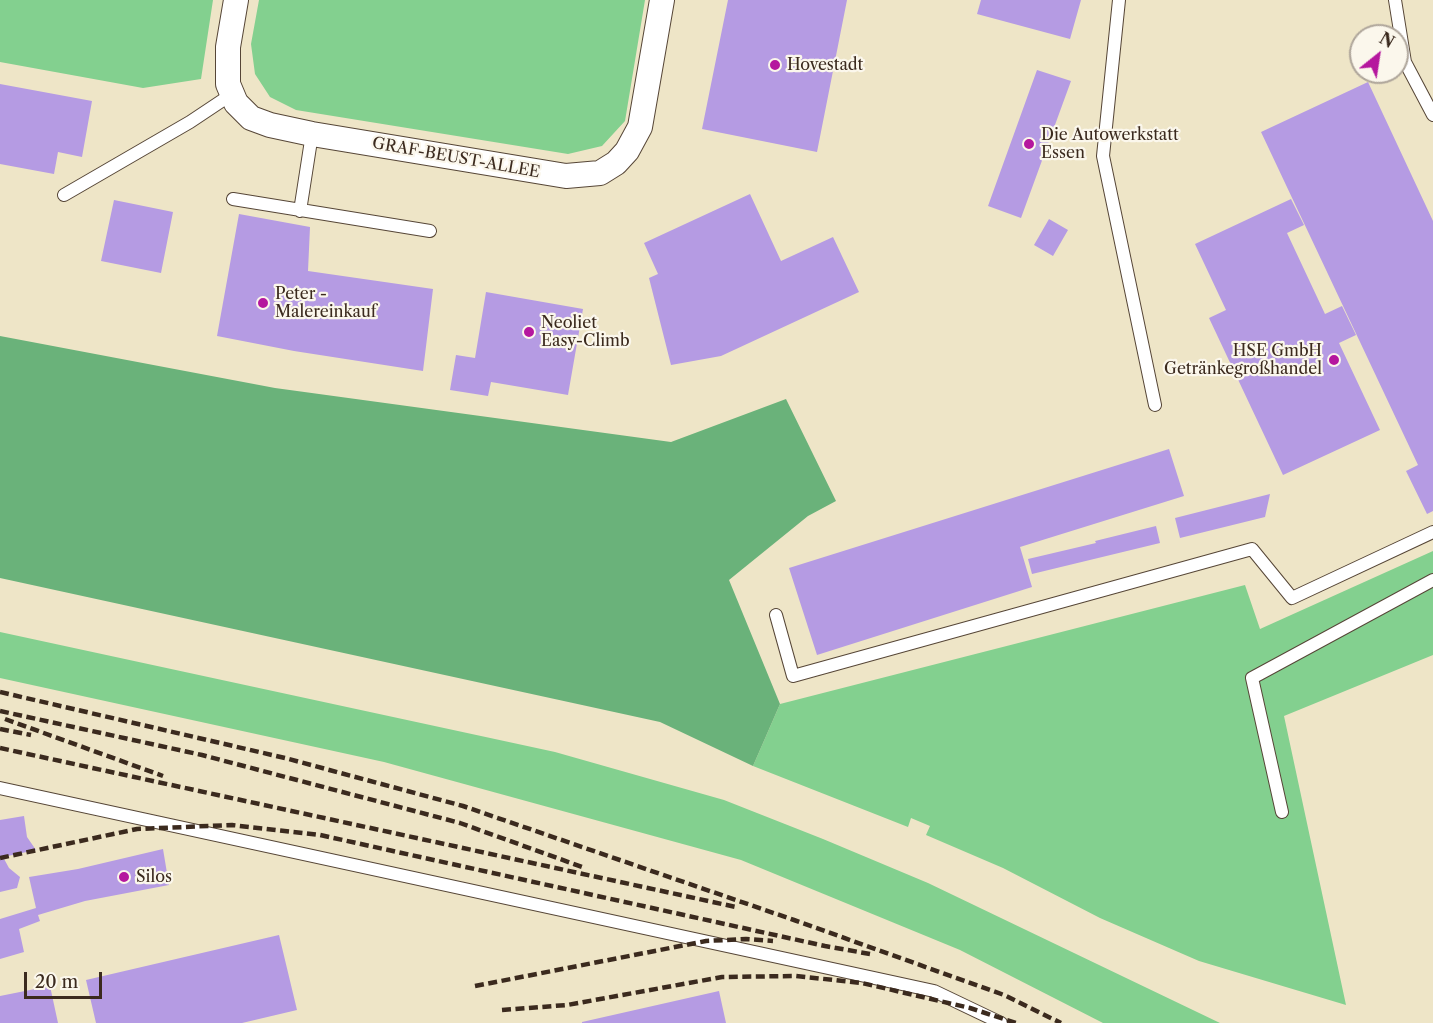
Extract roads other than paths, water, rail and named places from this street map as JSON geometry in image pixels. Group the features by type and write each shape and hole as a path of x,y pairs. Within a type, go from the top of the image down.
{"street":[{"path":"232,94 228,84 228,47 236,0"},
{"name":"GRAF-BEUST-ALLEE","path":"232,94 236,103 251,118 270,125 566,176 600,173 616,163 627,152 640,127 662,0"}],"lane":[{"path":"1119,0 1103,156 1155,405"},
{"path":"1395,0 1405,62 1433,116"},
{"path":"64,195 190,122 232,94"},
{"path":"300,211 312,134"},
{"path":"233,200 430,231"},
{"path":"776,615 793,676 1252,549 1292,598 1433,532"},
{"path":"1282,813 1252,678 1433,580"},
{"path":"0,788 934,991 1001,1023"}],"railway":[{"path":"0,692 285,758 463,806 1004,995 1061,1023"},
{"path":"0,711 202,755 460,823 585,868"},
{"path":"5,719 163,776"},
{"path":"0,729 31,735"},
{"path":"0,748 736,907"},
{"path":"0,858 137,829 232,825 320,835 870,954"},
{"path":"475,986 706,941 746,939 773,941"},
{"path":"502,1010 567,1005 722,977 796,976 862,983 970,1008 1016,1023"}],"place":[{"name":"Hovestadt","path":"775,65"},
{"name":"Die Autowerkstatt Essen","path":"1029,144"},
{"name":"Peter - Malereinkauf","path":"263,303"},
{"name":"Neoliet Easy-Climb","path":"529,332"},
{"name":"HSE GmbH Getränkegroßhandel","path":"1334,360"},
{"name":"Silos","path":"124,877"}]}
